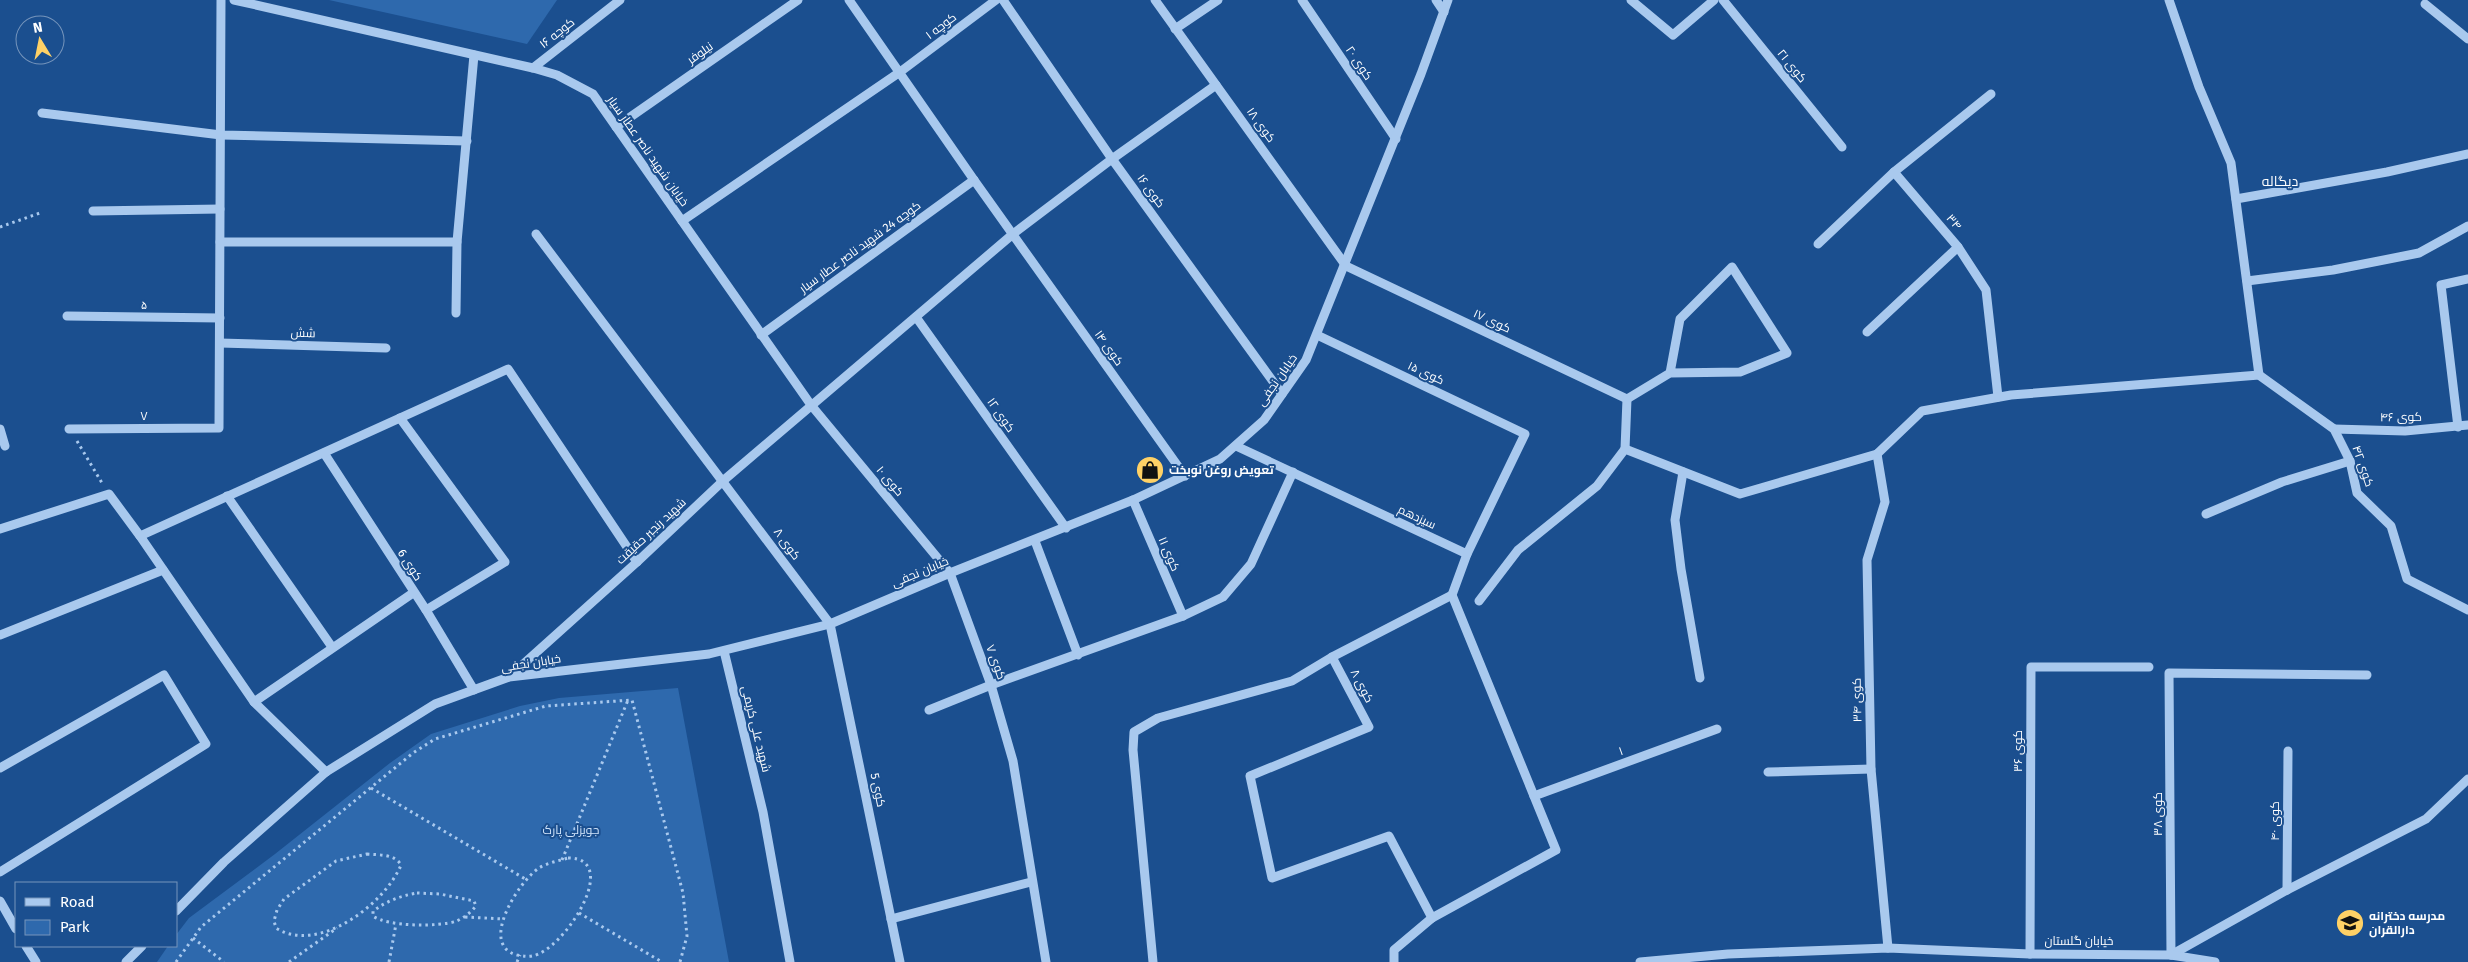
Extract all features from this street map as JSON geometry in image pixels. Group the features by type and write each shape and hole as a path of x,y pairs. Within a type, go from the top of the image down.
{"street":[{"path":"220,343 221,0"},
{"name":"خیابان شهید ناصر عطار سیار","path":"234,0 533,68 557,75 593,94 811,405"},
{"name":"کوچه ۱۶","path":"533,68 620,0"},
{"name":"نیلوفر","path":"616,127 798,0"},
{"name":"کوی ۱۴","path":"849,0 974,180 1185,476"},
{"name":"کوچه ۱","path":"682,221 900,72 996,0"},
{"name":"کوی ۱۶","path":"1003,0 1112,159 1282,394"},
{"name":"کوی ۱۸","path":"1155,0 1346,266"},
{"path":"1175,28 1218,0"},
{"name":"کوی ۲۰","path":"1302,0 1396,139"},
{"path":"1436,0 1444,12"},
{"name":"خیابان نجفی","path":"178,909 224,862 326,772 434,704 509,677 724,651 830,624 950,573 1133,500 1220,459 1264,420 1306,360 1346,266 1448,0"},
{"path":"1631,0 1673,35 1714,0"},
{"name":"کوی ۲۱","path":"1723,0 1842,148"},
{"path":"2170,0 2199,87 2231,163 2259,376"},
{"path":"2425,4 2468,40"},
{"path":"456,313 457,242 474,55"},
{"name":"شهید رنجبر حقیقت","path":"509,677 637,562 724,480 1013,234 1216,84"},
{"path":"1818,244 1894,172 1991,94"},
{"path":"42,113 221,135 467,142"},
{"path":"2236,199 2387,172 2468,154"},
{"name":"۳۴","path":"1894,172 1958,247 1986,290 1998,397"},
{"name":"کوچه 24 شهید ناصر عطار سیار","path":"761,335 974,180"},
{"path":"92,211 220,209"},
{"path":"2246,281 2333,270 2419,253 2468,226"},
{"name":"کوی ۸","path":"536,234 724,480 830,624"},
{"path":"220,242 457,242"},
{"path":"1867,332 1958,247"},
{"name":"کوی ۱۷","path":"1346,266 1627,399"},
{"path":"1480,602 1518,550 1597,486 1625,449 1627,399 1670,373 1740,372 1787,353 1732,267 1680,319 1670,373"},
{"path":"2458,427 2441,285 2468,280"},
{"name":"۵","path":"67,316 220,318"},
{"name":"کوی ۱۲","path":"916,316 1066,528"},
{"name":"کوی ۱۵","path":"1317,335 1525,434 1467,554"},
{"name":"شش","path":"220,343 386,348"},
{"name":"۷","path":"69,429 219,428 220,343"},
{"path":"140,536 508,369 637,562"},
{"path":"1625,449 1740,494 1877,454 1922,410 1998,397 2259,376 2334,429"},
{"name":"کوی ۱۰","path":"811,405 950,573"},
{"path":"400,418 505,562 426,610"},
{"name":"کوی ۴۶","path":"2334,429 2405,431 2468,425"},
{"path":"0,429 5,446"},
{"name":"کوی ۴۲","path":"2334,429 2350,461 2357,493 2390,526 2407,579 2468,610"},
{"name":"سیزدهم","path":"1236,446 1467,554"},
{"name":"کوی 6","path":"324,453 413,593 426,610 474,690"},
{"name":"کوی ۳۴","path":"1877,454 1885,502 1867,560 1871,769 1888,948"},
{"path":"2206,514 2282,482 2350,461"},
{"path":"929,710 991,685 1182,616 1223,597 1251,564 1293,472"},
{"path":"1683,472 1675,520 1680,569 1700,678"},
{"path":"0,529 109,494 254,702 326,772"},
{"path":"227,496 332,647"},
{"name":"کوی ۱۱","path":"1133,500 1182,616"},
{"path":"1034,541 1078,655"},
{"path":"1394,962 1394,950 1432,918 1556,850 1452,595 1467,554"},
{"path":"0,635 163,570"},
{"name":"کوی ۷","path":"950,573 991,685 1013,761 1031,882 1046,962"},
{"path":"254,702 413,593"},
{"path":"1153,962 1133,750 1134,732 1158,718 1292,681 1332,656 1452,595"},
{"name":"کوی 5","path":"830,624 900,962"},
{"name":"شهید علی کریمی","path":"724,651 763,812 790,962"},
{"name":"کوی ۸","path":"1332,656 1369,727 1250,776 1272,878 1389,836 1432,918"},
{"name":"کوی ۳۶","path":"2030,954 2030,667 2149,667"},
{"name":"کوی ۳۸","path":"2171,955 2169,673 2367,674"},
{"path":"0,768 164,676 206,744 0,872"},
{"name":"۱","path":"1534,796 1717,729"},
{"name":"کوی ۴۰","path":"2287,890 2288,751"},
{"path":"1768,772 1871,769"},
{"name":"خیابان گلستان","path":"1640,962 1888,948 2030,954 2171,955 2287,890 2426,819 2468,779"},
{"path":"891,919 1031,882"},
{"path":"0,901 15,927"},
{"path":"27,947 36,962"},
{"path":"126,962 141,947"},
{"path":"2171,955 2215,962"}],"path":[{"path":"0,227 40,213"},
{"path":"69,429 109,494"},
{"path":"562,860 628,700"},
{"path":"176,962 201,927 371,788 435,739 546,706 632,700 683,893 688,936 680,962"},
{"path":"371,788 527,880"},
{"path":"289,962 348,920 361,913 386,891 401,865 398,860 389,856 367,854 336,861 284,899 276,910 274,921 276,928 283,933 305,936 329,930 348,920"},
{"path":"578,858 586,863 591,872 591,883 579,914 551,948 537,955 520,955 505,948 501,942 504,918 511,901 527,880 540,867 562,860 578,858"},
{"path":"417,893 440,894 474,901 476,906 464,917 456,921 438,923 396,924 379,921 373,916 373,911 399,896 417,893"},
{"path":"579,914 662,962"},
{"path":"464,917 504,918"},
{"path":"388,962 396,924"},
{"path":"193,938 224,962"},
{"path":"517,962 520,955"}],"green space":[{"path":"329,0 557,0 527,44"},
{"name":"جویزلی پارک","path":"678,688 729,962 157,962 167,947 178,947 178,932 189,918 275,854 390,763 431,734 520,706 559,698"}],"place":[{"name":"تعویض روغن نوبخت","path":"1150,470"},
{"name":"مدرسه دخترانه دارالقران","path":"2350,923"}],"district":[{"name":"دیگاله","path":"2280,181"}]}
